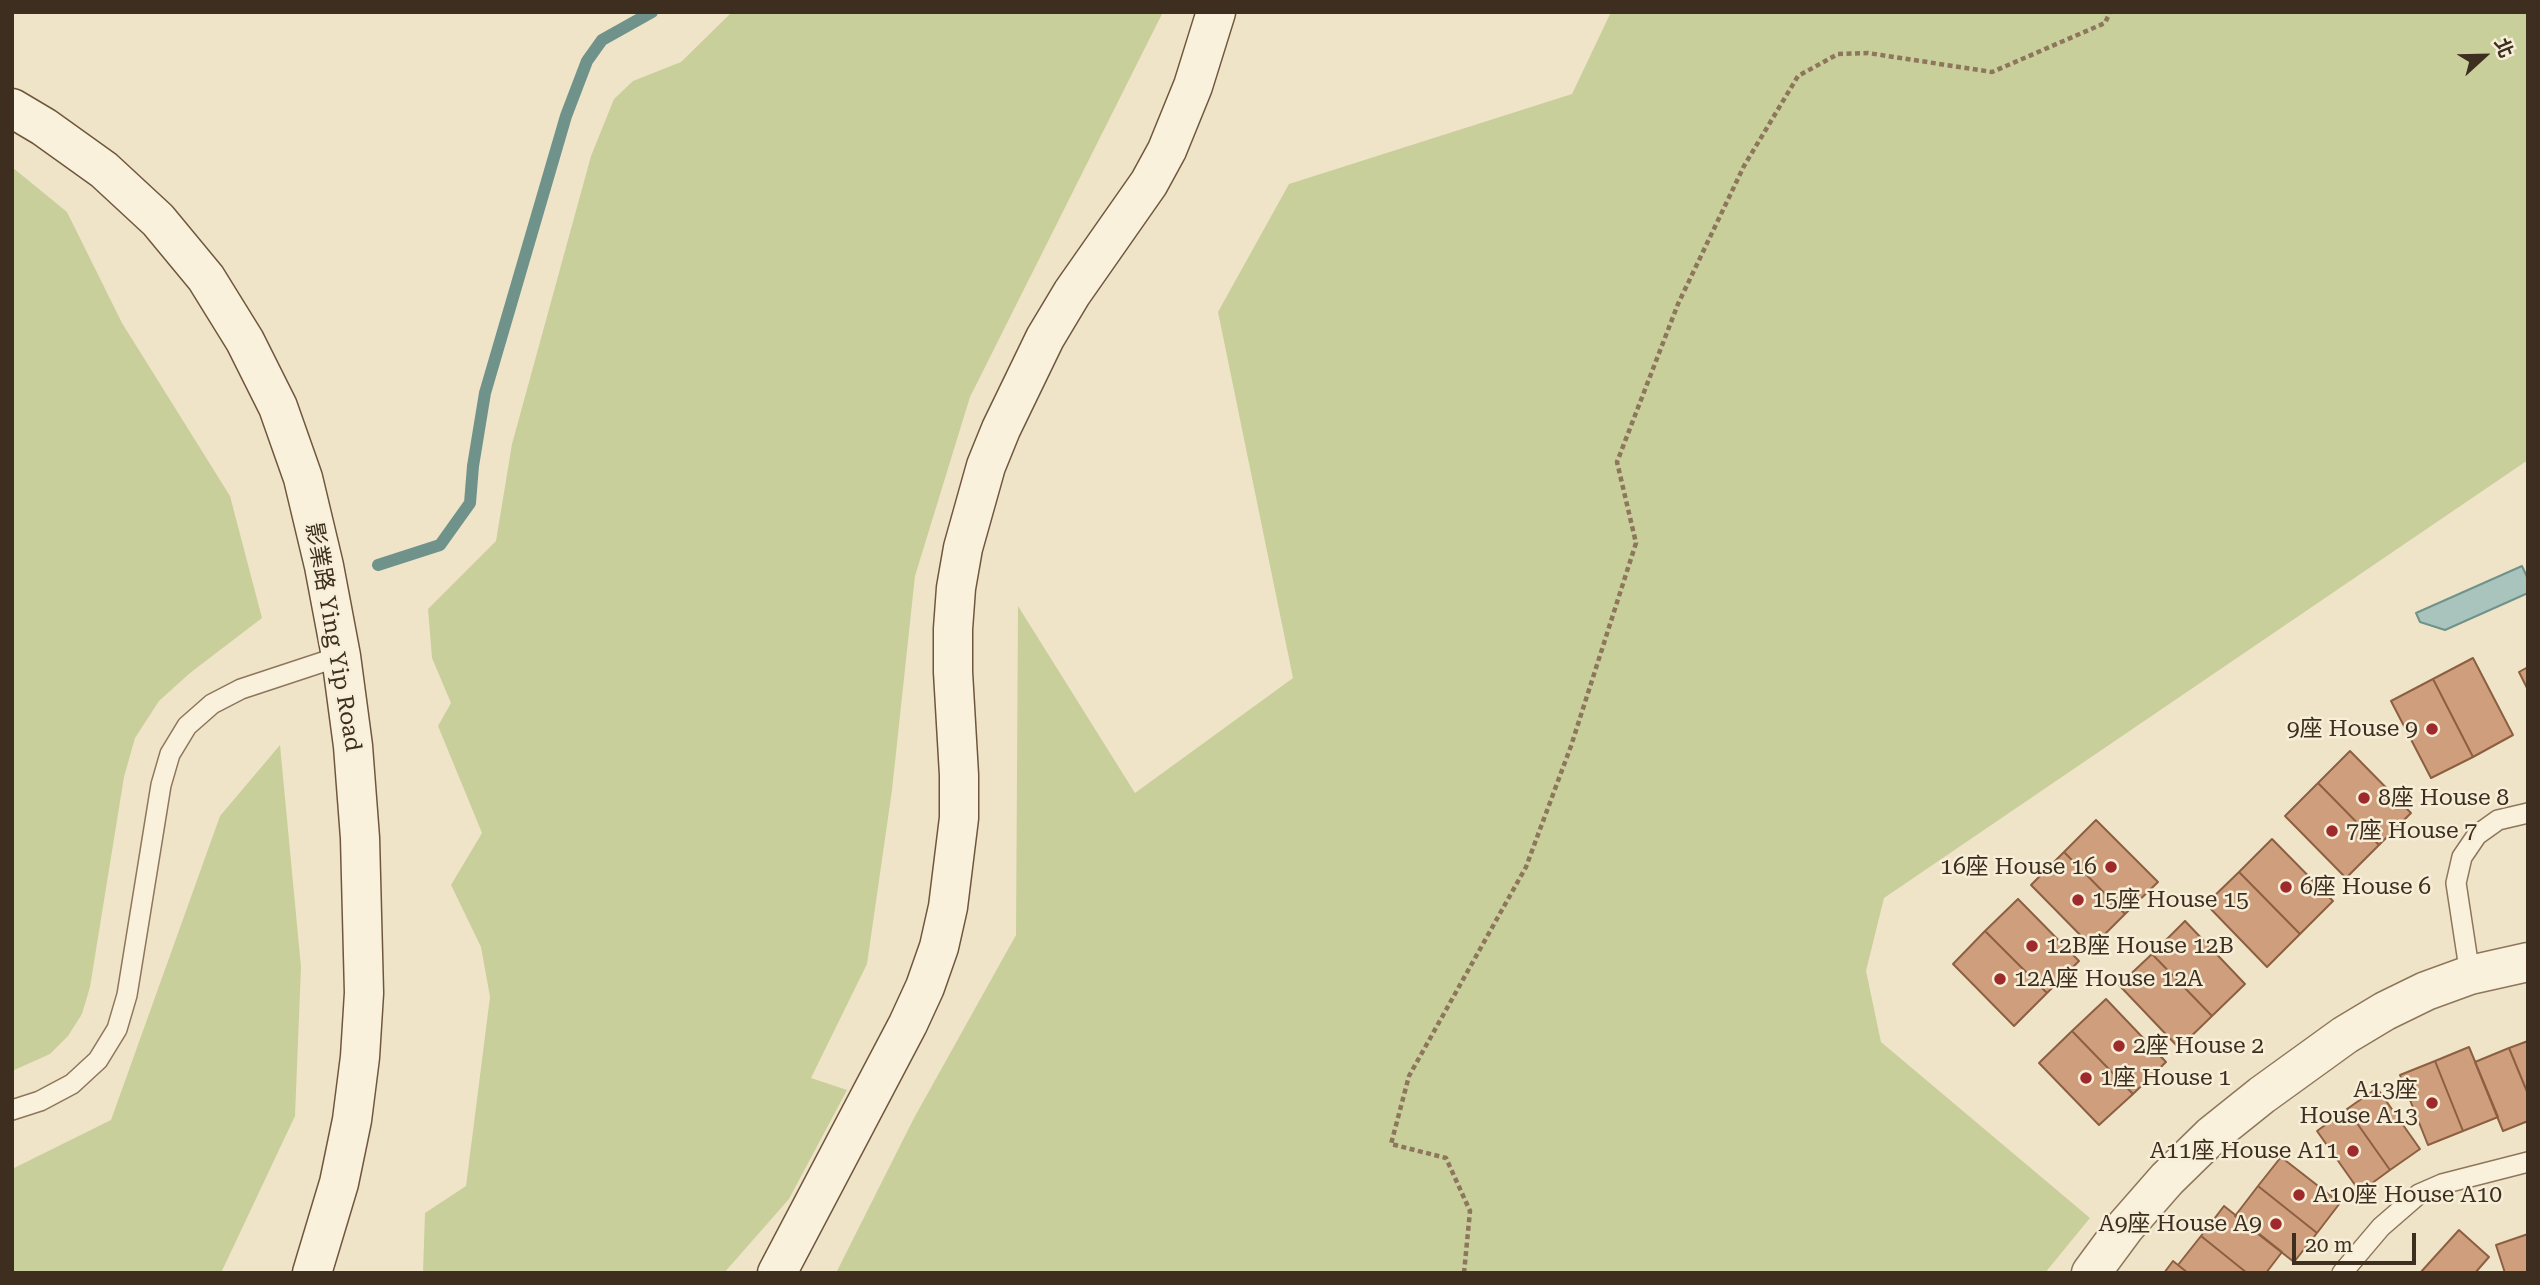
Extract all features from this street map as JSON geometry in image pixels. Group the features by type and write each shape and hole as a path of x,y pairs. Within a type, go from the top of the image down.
{"main road":[{"path":"777,1273 908,1024 939,947 950,894 959,818 953,671 956,588 966,538 986,466 1045,338 1072,293 1149,183 1167,150 1189,97 1216,12"},
{"name":"影業路 Ying Yip Road","path":"12,108 44,127 104,170 158,220 206,278 245,341 278,407 303,478 324,566 341,656 353,747 360,838 364,993 352,1121 338,1184 312,1273"},
{"path":"2091,1273 2125,1227 2212,1135 2345,1035 2426,990 2470,975 2528,962"}],"lane":[{"path":"12,1111 40,1101 72,1084 98,1060 117,1030 127,996 160,785 170,754 187,726 212,704 241,689 341,656"},
{"path":"2470,975 2456,883 2462,857 2477,835 2498,820 2528,813"},
{"path":"2342,1273 2381,1227 2419,1194 2442,1184 2528,1162"}],"path":[{"path":"1464,1273 1470,1211 1446,1158 1391,1144 1409,1076 1526,867 1571,746 1636,543 1617,462 1678,304 1744,166 1798,76 1838,54 1868,53 1992,72 2105,23 2110,12"}],"green space":[{"path":"732,12 1163,12 970,397 915,576 892,790 867,964 811,1078 847,1090 789,1199 724,1273 423,1273 425,1213 466,1186 490,997 481,947 451,885 482,833 438,726 451,703 432,658 428,609 496,541 512,444 591,156 614,99 633,81 681,62"},
{"path":"1611,12 2528,12 2528,460 1884,898 1866,971 1881,1042 2090,1218 2045,1273 836,1273 914,1118 1016,935 1018,606 1135,793 1293,678 1218,312 1289,184 1572,94"},
{"path":"12,167 67,212 122,323 230,496 262,618 190,673 159,701 135,738 124,777 90,987 82,1014 68,1036 50,1054 12,1071"},
{"path":"280,745 301,967 295,1116 221,1273 12,1273 12,1169 111,1120 220,816"}],"water":[{"path":"2522,566 2528,579 2528,593 2445,630 2420,622 2416,613"}],"building":[{"path":"2473,658 2513,735 2473,757 2433,679"},
{"path":"2528,667 2528,690 2519,672"},
{"name":"9座 House 9","path":"2433,679 2473,757 2431,778 2391,701"},
{"name":"8座 House 8","path":"2350,751 2411,813 2379,845 2318,783"},
{"name":"7座 House 7","path":"2318,783 2379,845 2346,878 2285,816"},
{"name":"16座 House 16","path":"2096,820 2158,882 2125,914 2064,852"},
{"name":"6座 House 6","path":"2272,839 2333,901 2300,934 2239,872"},
{"name":"15座 House 15","path":"2064,852 2125,914 2092,947 2031,885"},
{"path":"2239,872 2300,934 2267,967 2206,904"},
{"name":"12B座 House 12B","path":"2018,899 2079,961 2047,993 1985,931"},
{"path":"2185,921 2245,984 2212,1016 2152,954"},
{"name":"12A座 House 12A","path":"1985,931 2047,993 2014,1026 1953,964"},
{"path":"2152,954 2212,1016 2179,1048 2119,985"},
{"name":"2座 House 2","path":"2106,999 2166,1062 2133,1094 2072,1031"},
{"name":"1座 House 1","path":"2072,1031 2133,1094 2099,1125 2039,1063"},
{"path":"2528,1041 2528,1094 2509,1048"},
{"path":"2469,1047 2498,1117 2463,1131 2435,1061"},
{"path":"2509,1048 2528,1094 2528,1121 2503,1131 2475,1062"},
{"name":"A13座 House A13","path":"2435,1061 2463,1131 2428,1145 2400,1075"},
{"path":"2377,1088 2420,1149 2390,1170 2347,1109"},
{"name":"A11座 House A11","path":"2347,1109 2390,1170 2360,1192 2317,1131"},
{"name":"A10座 House A10","path":"2281,1157 2340,1203 2317,1233 2258,1186"},
{"name":"A9座 House A9","path":"2258,1186 2317,1233 2294,1262 2235,1216"},
{"path":"2224,1206 2282,1252 2266,1273 2247,1273 2201,1236"},
{"path":"2459,1230 2489,1257 2475,1273 2420,1273"},
{"path":"2528,1234 2528,1273 2505,1273 2496,1245"},
{"path":"2201,1236 2247,1273 2188,1273 2178,1265"},
{"path":"2173,1261 2188,1273 2164,1273"}],"waterway":[{"path":"378,565 440,545 470,503 485,393 566,116 587,61 602,40 652,12"}],"place":[{"name":"9座 House 9","path":"2432,729"},
{"name":"8座 House 8","path":"2364,798"},
{"name":"7座 House 7","path":"2332,831"},
{"name":"16座 House 16","path":"2111,867"},
{"name":"6座 House 6","path":"2286,887"},
{"name":"15座 House 15","path":"2078,900"},
{"name":"12B座 House 12B","path":"2032,946"},
{"name":"12A座 House 12A","path":"2000,979"},
{"name":"2座 House 2","path":"2119,1046"},
{"name":"1座 House 1","path":"2086,1078"},
{"name":"A13座 House A13","path":"2432,1103"},
{"name":"A11座 House A11","path":"2353,1151"},
{"name":"A10座 House A10","path":"2299,1195"},
{"name":"A9座 House A9","path":"2276,1224"}]}
